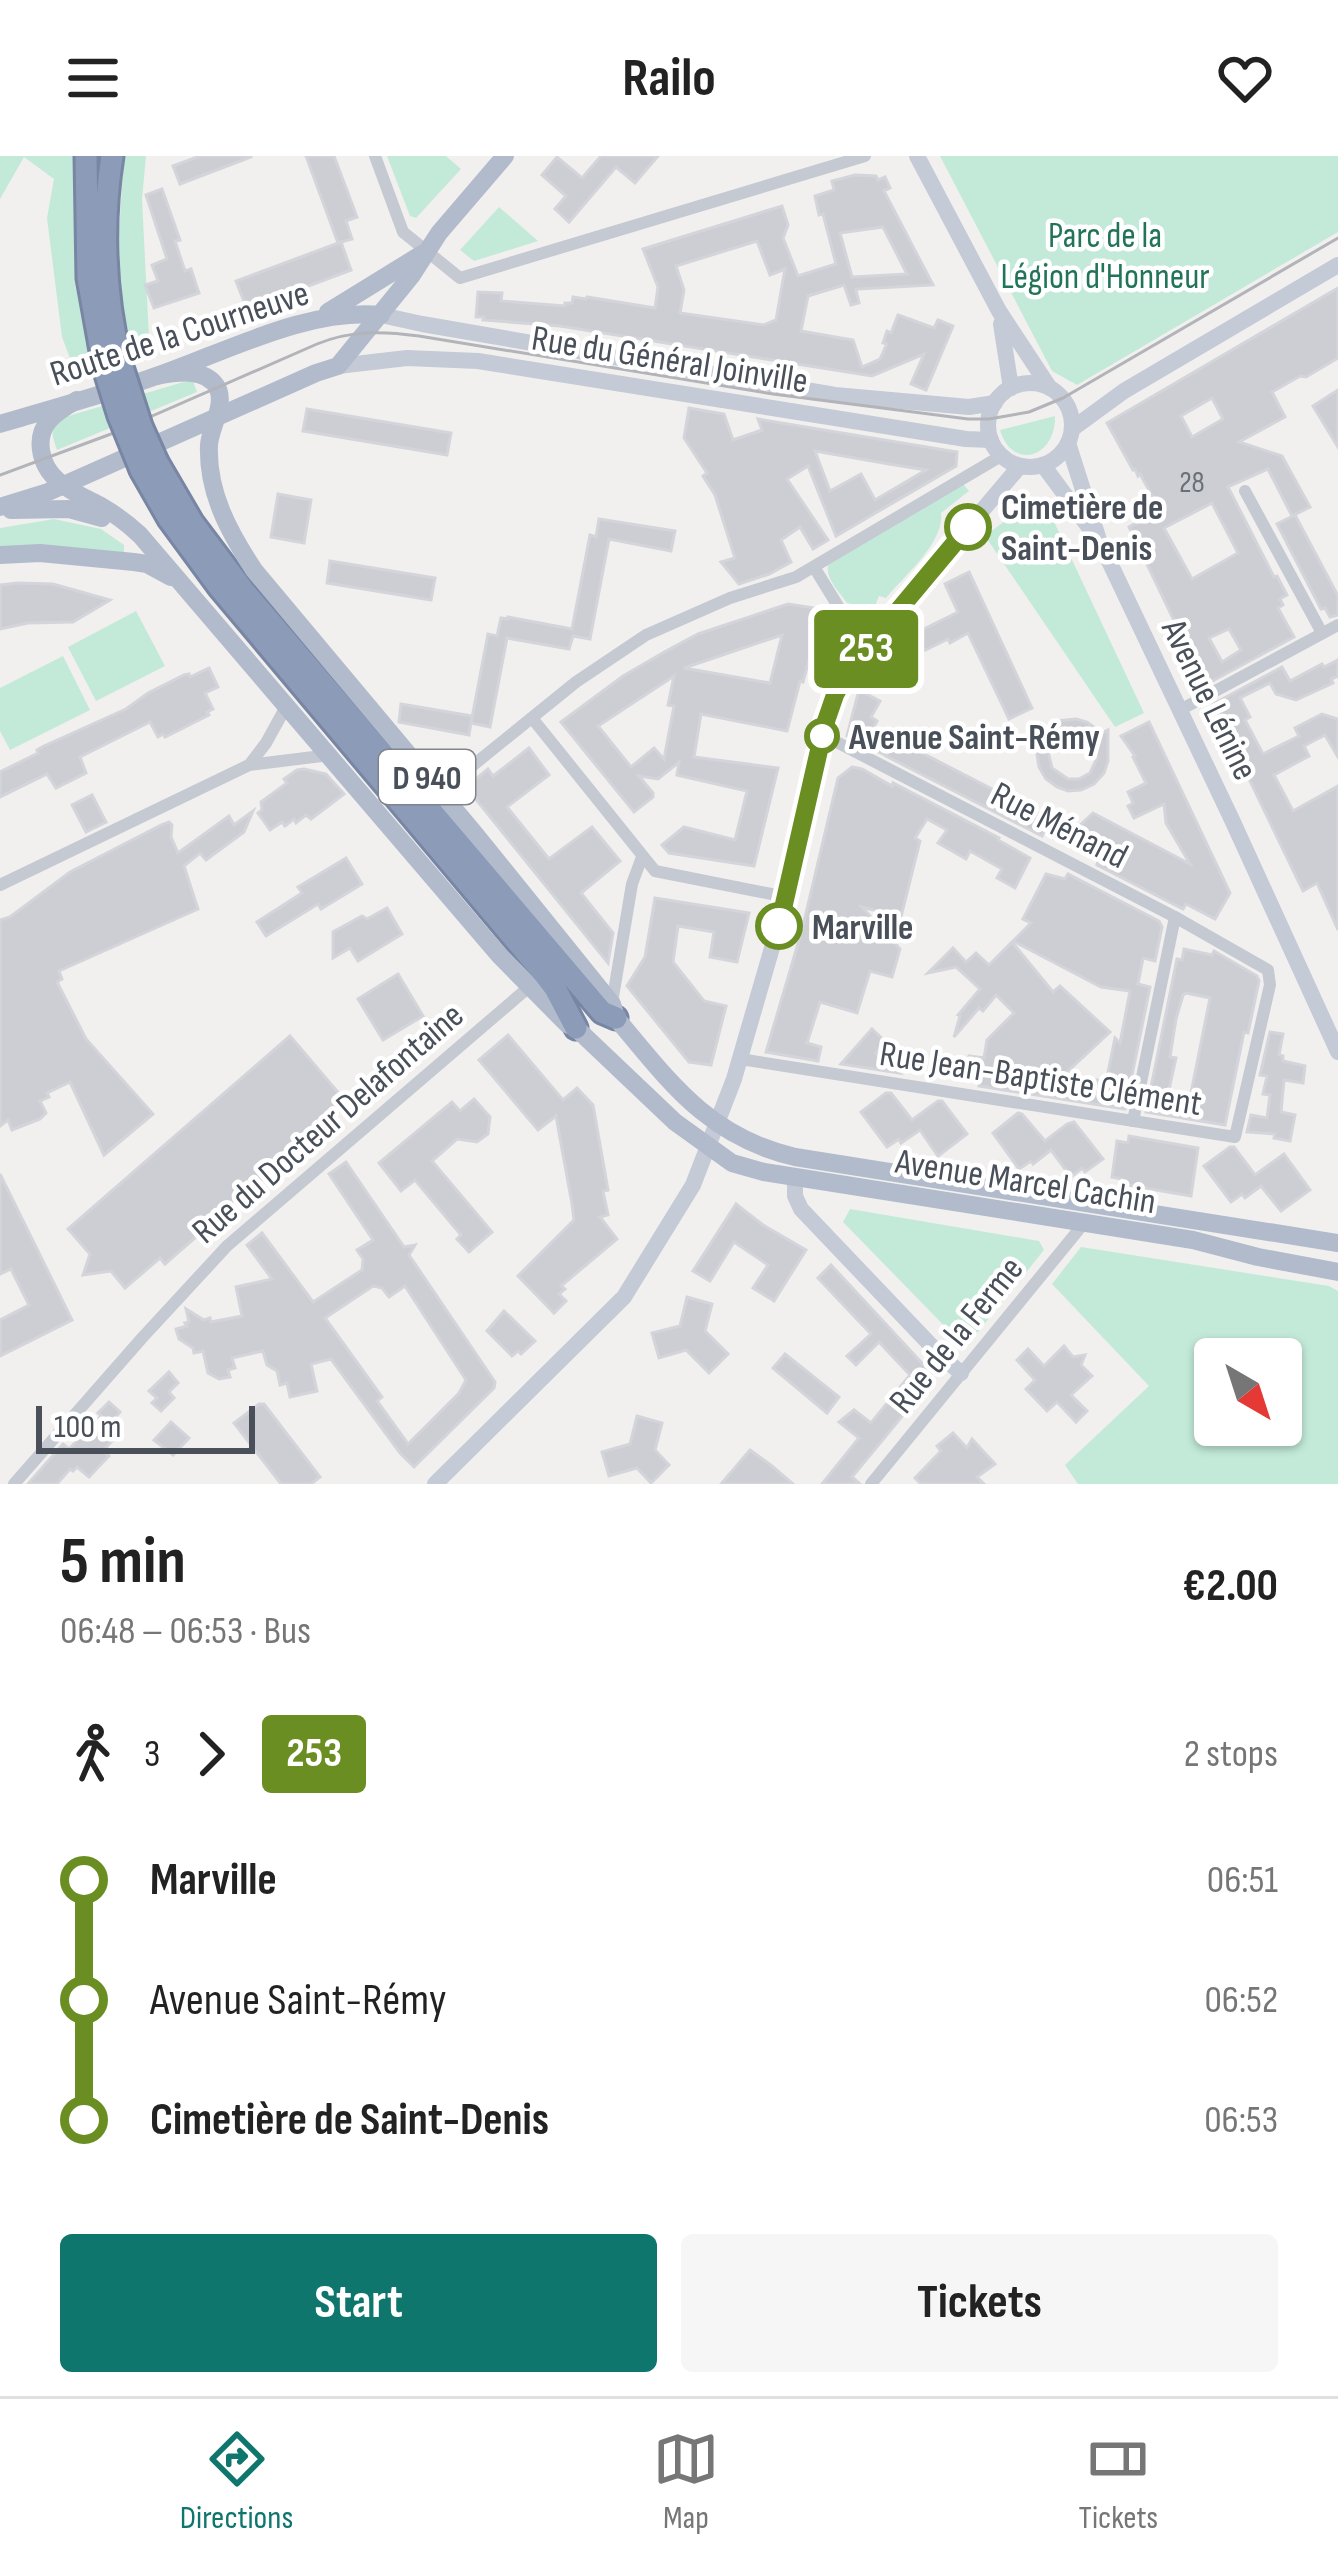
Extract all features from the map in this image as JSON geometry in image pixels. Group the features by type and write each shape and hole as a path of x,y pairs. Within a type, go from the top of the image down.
{"highway":[{"path":"86,156 88,278 112,366"},
{"path":"112,156 105,266 119,416 149,466 270,623 602,1012 614,1011"},
{"path":"149,466 169,519 202,566 536,964 576,1028"}],"main road":[{"path":"0,509 338,366 505,156"},
{"path":"917,156 998,310 1048,387 1067,406 1070,436"},
{"path":"289,328 331,310 426,251"},
{"path":"1048,387 1036,383 1011,388 994,403 989,419 996,448 1019,467 1055,459 1070,436 1124,392 1338,265"},
{"path":"998,310 1011,388"},
{"name":"Route de la Courneuve","path":"0,424 157,376 289,328 343,314 381,315"},
{"name":"Rue du Général Joinville","path":"381,315 835,394 969,407 994,403"},
{"name":"Rue du Général Joinville","path":"338,366 407,358 478,361 966,439 996,448"},
{"path":"157,376 188,373 209,378 220,394 216,417"},
{"path":"1067,406 1124,392"},
{"path":"62,486 46,467 40,439 48,420 77,400"},
{"name":"D 940","path":"216,417 209,442 212,478 233,538 254,570 440,792 685,1100 717,1123"},
{"name":"Avenue Lénine","path":"1070,436 1099,540 1338,1052"},
{"name":"Avenue Lénine","path":"1043,465 1099,540"},
{"path":"435,1484 624,1297 693,1185 740,1059 835,695 850,668 1019,467"},
{"name":"D 940","path":"62,486 104,508 140,535 499,955 638,1090 707,1148"},
{"path":"0,509 69,509 140,535"},
{"path":"0,555 40,553 147,564 194,597"},
{"name":"Avenue Marcel Cachin","path":"717,1123 749,1141 795,1157 1338,1244"},
{"name":"Avenue Marcel Cachin","path":"707,1148 732,1163 796,1178 1193,1240 1338,1272"},
{"path":"796,1178 795,1196 801,1209 962,1373"}],"street":[{"path":"375,156 404,232 460,278 865,156"},
{"path":"440,792 576,682 646,635 814,567 996,448"},
{"path":"1245,491 1322,633"},
{"path":"814,567 865,650"},
{"path":"1180,710 1338,625"},
{"path":"249,765 287,705"},
{"path":"532,718 655,871 786,897"},
{"name":"Rue Ménand","path":"823,735 1268,970"},
{"path":"0,885 249,765 330,755"},
{"path":"614,1011 632,884 642,856"},
{"path":"1133,1121 1174,917"},
{"name":"Rue Jean-Baptiste Clément","path":"740,1059 1235,1137 1270,986 1268,970"},
{"name":"Rue du Docteur Delafontaine","path":"14,1484 227,1246 530,986"},
{"name":"Rue de la Ferme","path":"872,1484 1085,1222"}],"green space":[{"path":"0,156 74,156 78,265 94,372 71,361 62,337 47,218 54,179 24,157 0,199"},
{"path":"124,156 146,156 142,199 150,357 128,360 119,323"},
{"path":"387,156 446,156 461,169 416,218 410,216"},
{"name":"Parc de la Légion d'Honneur","path":"940,156 1338,156 1338,232 1077,385 1052,371"},
{"path":"499,207 538,241 474,261 460,250"},
{"path":"193,381 197,392 57,450 53,431 65,417"},
{"path":"1055,416 1049,442 1032,454 1014,451 1000,430"},
{"path":"963,484 969,491 941,513 937,535 922,558 886,598 879,596 873,611 861,621 854,619 852,604 830,578 829,562"},
{"path":"1031,501 1049,511 1144,713 1115,727 985,536"},
{"path":"54,519 101,529 124,545 124,555 0,549 0,528"},
{"path":"136,611 165,666 96,701 68,647"},
{"path":"63,656 90,710 10,750 0,731 0,688"},
{"path":"850,1209 1039,1241 1044,1250 969,1343 961,1343 843,1222"},
{"path":"1081,1247 1329,1286 1338,1291 1338,1484 1078,1484 1065,1465 1149,1386 1052,1284"}],"building":[{"path":"200,156 251,157 180,184 173,166"},
{"path":"306,156 334,156 357,217 346,221 352,239 338,243"},
{"path":"601,156 658,156 635,183 616,167 569,222 555,209 566,196 542,175 557,157 582,178"},
{"path":"855,175 885,177 890,188 884,191 933,285 858,289 859,303 851,305 844,285 808,296 801,331 853,340 862,367 880,359 887,331 891,333 898,315 934,328 938,320 953,326 926,390 911,384 924,354 872,376 476,317 478,292 502,293 501,301 565,306 573,297 587,297 655,308 658,287 643,249 782,206 788,225 783,238 798,276 836,264 815,196 834,190 832,181","holes":["883,227 907,274 852,277 840,233","757,241 770,275 785,269 776,320 764,325 680,313 684,290 676,266"]},
{"path":"162,189 185,271 191,269 199,293 154,308 145,285 158,281 152,265 167,259 146,195"},
{"path":"341,242 351,270 247,309 236,281"},
{"path":"1338,288 1338,358 1272,392 1285,417 1239,442 1282,456 1310,507 1292,516 1268,469 1228,487 1287,595 1278,608 1294,637 1205,685 1129,527 1160,510 1107,423","holes":["1212,398 1223,419 1192,437 1181,416","1212,503 1238,553 1192,579 1164,528","1229,629 1241,650 1222,662 1209,638"]},
{"path":"1338,390 1338,447 1313,406"},
{"path":"689,408 724,414 733,440 762,430 758,419 957,452 956,466 836,536 808,466 787,479 828,540 813,549 800,527 781,540 791,562 739,584 721,562 735,558 715,495 703,476 707,473 684,438","holes":["815,451 926,470 875,500 861,474 830,491"]},
{"path":"307,409 451,433 447,455 303,431"},
{"path":"278,494 311,500 304,543 271,537"},
{"path":"1295,515 1338,596 1338,615 1330,617 1321,609 1277,524"},
{"path":"599,519 675,531 671,551 609,539 590,639 573,636 569,649 507,638 490,727 471,723 488,634 497,636 501,618 572,629 590,535 596,537"},
{"path":"330,561 435,578 431,600 327,583"},
{"path":"969,572 1032,708 1009,719 968,633 903,661 894,644 958,612 945,584"},
{"path":"53,584 110,600 73,622 0,629 0,585"},
{"path":"788,604 820,609 811,661 800,681 787,731 701,714 694,757 778,768 754,866 669,853 662,845 684,827 735,840 747,791 677,775 679,762 658,779 639,776 653,797 634,812 561,722 623,676 698,634","holes":["782,635 770,683 684,668 743,648","674,676 664,759 654,748 631,767 598,726"]},
{"path":"1338,660 1333,683 1296,700 1276,694 1270,683 1240,698 1250,717 1245,720 1263,754 1299,736 1295,728 1322,714 1338,719 1338,757 1325,735 1304,746 1309,756 1274,775 1293,811 1338,786 1338,930 1317,883 1303,891 1213,704 1282,667 1290,681"},
{"path":"209,668 218,687 205,693 213,709 209,715 165,737 158,737 150,722 80,757 86,773 56,788 47,774 0,797 0,772 184,675"},
{"path":"859,690 880,701 871,717 877,721 869,736 891,747 895,739 1050,819 1042,836 847,736"},
{"path":"401,704 472,716 469,735 399,722"},
{"path":"1076,719 1102,733 1108,730 1108,761 1094,784 1068,791 1046,779 1039,767 1039,742 1057,721","holes":["1063,732 1086,734 1094,742 1097,758 1090,773 1068,779 1052,768 1048,751"]},
{"path":"1149,722 1230,893 1215,919 1186,904 1183,909 1097,865 1102,846 1075,830 1093,813 1190,864 1166,823 1164,804 1134,818 1128,806 1133,803 1128,792 1146,783 1121,736"},
{"path":"529,748 549,775 507,807 549,859 592,827 620,861 581,893 613,933 608,963 466,787 488,769 493,776"},
{"path":"852,767 893,783 1030,858 1015,888 997,878 1002,869 970,851 966,859 938,843 947,830 927,819 915,838 920,841 901,917 862,907 900,949 892,977 870,971 857,1013 820,1002 807,1043 821,1047 818,1061 766,1052 802,930 838,778"},
{"path":"304,769 326,774 344,794 311,819 306,815 270,830 258,813 261,802 287,783 284,779"},
{"path":"92,795 106,822 86,832 72,805"},
{"path":"253,811 244,832 206,860 200,853 184,866 198,909 59,971 62,979 57,982 86,1039 153,1114 104,1155 70,1082 40,1101 46,1113 40,1119 12,1130 8,1120 0,1126 0,920 70,872 161,825 172,825 178,853 229,816 234,825"},
{"path":"346,858 362,884 266,936 257,922 302,893 298,887"},
{"path":"1046,874 1065,879 1068,874 1159,921 1162,927 1155,961 1143,958 1138,984 1150,987 1125,1109 979,1086 980,1080 965,1078 969,1056 984,1058 987,1040 1014,1013 996,995 954,1037 958,1015 980,989 956,967 928,973 953,948 966,962 976,953 989,965 1012,942 1053,992 1060,986 1110,1032 1066,1073 1106,1082 1130,991 1101,987 1013,941 1031,923 1023,919"},
{"path":"655,898 749,913 737,962 710,957 714,932 678,926 673,962 704,1001 726,1006 711,1065 689,1062 627,986 645,957"},
{"path":"387,908 402,934 358,961 350,948 333,958 333,932"},
{"path":"1184,949 1212,955 1214,951 1259,981 1225,1125 1146,1112 1177,959 1182,960","holes":["1183,995 1210,998 1190,1098 1168,1094"]},
{"path":"398,974 423,1016 383,1040 358,999"},
{"path":"872,1029 886,1042 876,1053 899,1073 841,1064"},
{"path":"1270,1032 1283,1034 1279,1055 1283,1061 1305,1066 1303,1083 1284,1080 1281,1112 1295,1115 1290,1141 1274,1138 1275,1134 1247,1132 1251,1115 1267,1118 1270,1095 1263,1094 1267,1076 1260,1075"},
{"path":"508,1035 563,1100 577,1088 593,1105 608,1190 603,1191 608,1215 600,1217 617,1239 561,1286 565,1289 559,1294 566,1301 554,1313 518,1276 574,1220 572,1204 556,1116 538,1130 479,1060"},
{"path":"290,1036 348,1104 165,1264 160,1258 125,1288 111,1271 83,1275 90,1254 68,1229"},
{"path":"891,1093 912,1120 942,1101 967,1134 938,1156 920,1130 887,1147 861,1112"},
{"path":"474,1099 490,1117 488,1134 477,1142 457,1139 432,1161 492,1232 469,1252 457,1239 461,1235 415,1180 401,1191 379,1163 452,1102 460,1111"},
{"path":"1018,1113 1045,1141 1074,1122 1103,1159 1071,1177 1051,1150 1019,1169 993,1133"},
{"path":"1129,1136 1198,1148 1191,1196 1121,1184 1122,1179 1112,1177 1117,1141 1128,1143"},
{"path":"1230,1147 1255,1175 1284,1154 1310,1190 1281,1211 1261,1186 1231,1202 1204,1166"},
{"path":"346,1162 404,1247 415,1245 409,1255 495,1382 414,1467 331,1359 311,1364 317,1391 290,1397 287,1383 280,1385 263,1351 232,1358 235,1368 228,1370 230,1377 219,1379 208,1373 203,1351 194,1353 176,1329 189,1322 186,1309 211,1322 242,1316 236,1287 272,1279 247,1245 262,1233 313,1302 362,1270 363,1259 357,1250 373,1240 329,1174","holes":["373,1286 389,1297 405,1286 466,1380 408,1444 377,1401 382,1397 325,1318"]},
{"path":"0,1174 72,1320 0,1356 0,1320 29,1305 11,1269 0,1274"},
{"path":"736,1204 806,1250 774,1301 753,1288 768,1265 734,1242 710,1281 693,1271"},
{"path":"831,1265 932,1374 852,1477 860,1484 822,1484 859,1438 839,1422 854,1410 871,1423 910,1375 879,1342 856,1365 847,1356 871,1334 818,1278"},
{"path":"687,1297 712,1304 705,1331 728,1354 709,1373 686,1350 659,1358 652,1333 680,1326"},
{"path":"504,1311 535,1341 521,1354 512,1356 487,1331"},
{"path":"1064,1346 1073,1357 1085,1355 1081,1365 1092,1376 1071,1395 1087,1411 1076,1422 1057,1402 1047,1411 1026,1389 1035,1380 1017,1360 1028,1349 1044,1366"},
{"path":"785,1354 839,1397 827,1413 773,1368"},
{"path":"169,1372 178,1383 169,1392 174,1398 161,1411 152,1403 157,1398 149,1391"},
{"path":"109,1402 120,1412 110,1424 120,1432 103,1451 109,1456 89,1477 77,1467 57,1484 28,1484 63,1444 69,1449 101,1416 105,1419 98,1413"},
{"path":"264,1404 320,1477 311,1484 281,1484 234,1423"},
{"path":"637,1416 662,1423 655,1450 669,1465 651,1483 637,1468 609,1476 602,1452 630,1444"},
{"path":"171,1422 189,1438 173,1455 154,1440"},
{"path":"953,1433 967,1448 972,1439 995,1464 977,1477 984,1484 921,1484 915,1478 941,1451 937,1446"},
{"path":"750,1450 772,1466 793,1484 721,1484"}],"tram line":[{"path":"0,475 111,434 317,344 367,333 419,336 773,394 968,419 1029,412 1063,398 1338,238"}],"bus line":[{"name":"253","path":"779,926 835,695 855,661 968,527"}],"place":[{"name":"Cimetière de Saint-Denis","path":"968,527"},
{"name":"Avenue Saint-Rémy","path":"822,736"},
{"name":"Marville","path":"779,926"}]}
